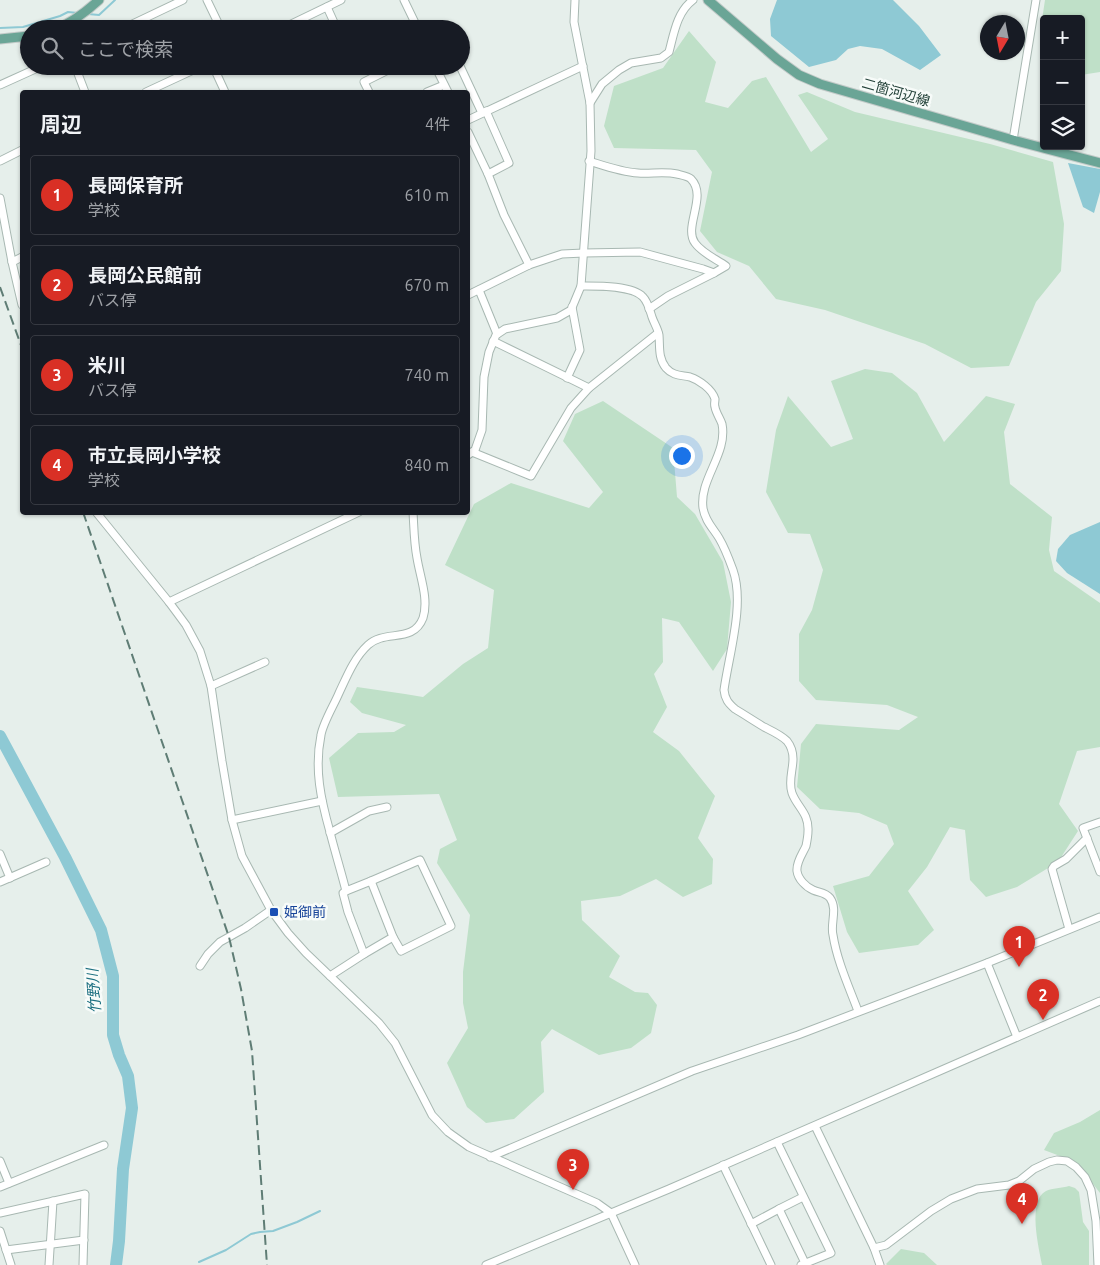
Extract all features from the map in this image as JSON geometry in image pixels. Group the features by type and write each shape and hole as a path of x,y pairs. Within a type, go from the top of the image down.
{"main road":[{"path":"74,20 99,0"},
{"name":"二箇河辺線","path":"708,0 777,59 806,78 830,87 1012,140 1100,163"},
{"path":"0,39 20,37"}],"street":[{"path":"141,20 183,0"},
{"path":"207,0 217,20"},
{"path":"300,20 341,0"},
{"path":"404,0 414,20"},
{"path":"470,454 475,450 482,430 484,377 493,341 498,334 506,329 557,318 570,310 581,286 591,151 590,104 574,22 575,0"},
{"path":"590,104 602,84 619,70 631,63 661,58 669,52 678,21 685,6 693,0"},
{"path":"1012,140 1036,0"},
{"path":"327,7 333,20"},
{"path":"470,119 583,66"},
{"path":"0,85 22,75"},
{"path":"78,75 84,90"},
{"path":"151,90 183,75"},
{"path":"217,75 224,90"},
{"path":"368,90 364,82 378,75"},
{"path":"439,75 447,90"},
{"path":"465,75 509,162 488,174"},
{"path":"432,90 444,85"},
{"path":"470,136 488,174 504,215 529,265"},
{"path":"0,161 20,151"},
{"path":"590,161 621,171 639,174 673,173 692,179 697,200 691,232 694,242 726,266 668,296 649,309"},
{"path":"0,198 20,296"},
{"path":"470,294 529,265 562,254 584,252 640,252 714,273"},
{"path":"12,262 20,258"},
{"path":"581,286 606,286 630,290 642,296 647,303 658,333 660,356 667,369 678,376 690,377 701,382 715,399 715,407 722,424 721,444 703,494 703,508 706,519 719,538 726,554 737,586 737,605 724,690 725,698 729,704 778,735 790,747 793,760 792,795 804,811 808,826 807,843 796,870 803,884 812,890 823,892 831,899 834,910 832,933 858,1011"},
{"path":"479,290 498,334"},
{"path":"567,378 580,350 572,307"},
{"path":"470,454 531,476 571,408 589,388 658,333"},
{"path":"493,341 589,388"},
{"path":"98,515 169,602 194,638 211,686 225,782 232,820 242,856 271,910 306,953 379,1023 395,1043 432,1115 448,1132 469,1147 597,1204 611,1213 635,1265"},
{"path":"169,602 353,515"},
{"path":"346,891 322,801 318,774 321,733 356,659 370,643 378,638 404,635 412,631 418,626 424,612 423,587 416,557 413,515"},
{"path":"211,686 265,662"},
{"path":"232,820 322,801"},
{"path":"330,833 369,812 387,807"},
{"path":"1100,822 1083,828 1100,872"},
{"path":"1069,929 1052,869 1066,859 1087,838"},
{"path":"0,854 10,878"},
{"path":"364,954 348,912 343,892 420,860 451,926 401,951 393,937 371,881"},
{"path":"0,882 46,862"},
{"path":"200,966 208,954 220,942 246,928 271,910"},
{"path":"490,1157 692,1071 798,1034 987,963 1100,917"},
{"path":"330,976 393,937"},
{"path":"987,963 1016,1037"},
{"path":"486,1265 815,1126 1100,1002"},
{"path":"815,1126 874,1248 880,1265"},
{"path":"776,1142 831,1253 803,1264 779,1209"},
{"path":"0,1187 104,1145"},
{"path":"874,1248 886,1245 931,1211 951,1199 977,1189 1019,1182 1034,1169 1057,1160 1066,1161 1076,1166 1085,1177 1091,1190 1098,1220 1098,1265"},
{"path":"0,1161 9,1183"},
{"path":"723,1165 771,1265"},
{"path":"0,1213 85,1194 83,1265"},
{"path":"750,1224 804,1197"},
{"path":"49,1265 53,1201"},
{"path":"0,1231 11,1265"},
{"path":"6,1250 84,1240"}],"green space":[{"path":"1045,0 1100,0 1100,72 1085,74 1085,15 1043,15"},
{"path":"689,31 716,62 705,102 728,108 752,81 766,77 811,152 828,139 798,95 807,92 855,112 990,144 1053,162 1064,224 1061,271 1036,302 1009,366 971,368 925,344 825,310 776,299 749,266 717,252 700,231 712,172 696,150 614,148 604,126 614,86 663,68"},
{"path":"865,369 892,373 917,393 944,442 986,396 1015,404 1004,432 1010,484 1052,517 1049,550 1054,571 1100,603 1100,747 1077,751 1059,804 1078,831 1058,862 1017,887 986,897 970,880 965,830 950,827 927,867 908,891 934,930 918,945 859,953 847,932 833,886 869,876 894,844 887,825 859,813 820,809 797,787 801,744 816,724 899,730 918,717 887,705 816,700 799,681 799,634 812,610 823,570 810,534 788,533 766,492 776,430 788,396 831,447 853,439 831,381"},
{"path":"603,401 673,448 677,497 695,514 723,562 731,602 727,649 713,671 679,622 662,618 663,662 654,674 667,707 653,732 679,751 715,796 698,838 713,859 712,884 683,897 656,879 620,896 581,901 582,920 620,956 609,977 635,992 648,993 657,1005 651,1033 631,1048 599,1055 552,1029 541,1042 544,1092 514,1119 486,1123 467,1107 447,1063 468,1028 463,1003 463,972 470,915 437,863 440,849 457,840 439,794 338,797 329,758 358,733 394,732 406,725 362,713 350,702 357,687 423,697 463,664 488,648 494,590 445,565 474,504 511,483 589,508 603,492 563,441 575,414"},
{"path":"1100,1110 1100,1193 1076,1162 1044,1150 1054,1133 1080,1122"},
{"path":"1069,1186 1079,1192 1083,1222 1089,1231 1089,1265 1042,1265 1036,1225 1037,1204 1040,1196 1046,1191"},
{"path":"901,1249 924,1253 937,1265 887,1265"}],"water":[{"path":"777,0 893,0 919,26 941,55 920,70 882,49 860,46 848,49 836,60 809,67 771,36 770,19"},
{"path":"1068,163 1100,169 1100,192 1094,213 1083,207"},
{"path":"1100,522 1100,594 1067,573 1056,561 1058,549 1070,535"}],"waterway":[{"path":"88,14 99,15 115,0"},
{"path":"47,20 68,12 78,13"},
{"path":"0,28 20,27"},
{"name":"竹野川","path":"0,736 65,857 101,930 113,976 113,1035 128,1076 132,1108 123,1169 116,1265"},
{"path":"199,1262 226,1250 251,1234 273,1231 320,1211"}],"railway":[{"path":"0,287 20,342"},
{"path":"84,515 229,937 252,1051 267,1265"}],"place":[{"name":"姫御前","path":"274,912"},
{"name":"長岡保育所","path":"1019,967"},
{"name":"長岡公民館前","path":"1043,1020"},
{"name":"米川","path":"573,1190"},
{"name":"市立長岡小学校","path":"1022,1224"}]}
